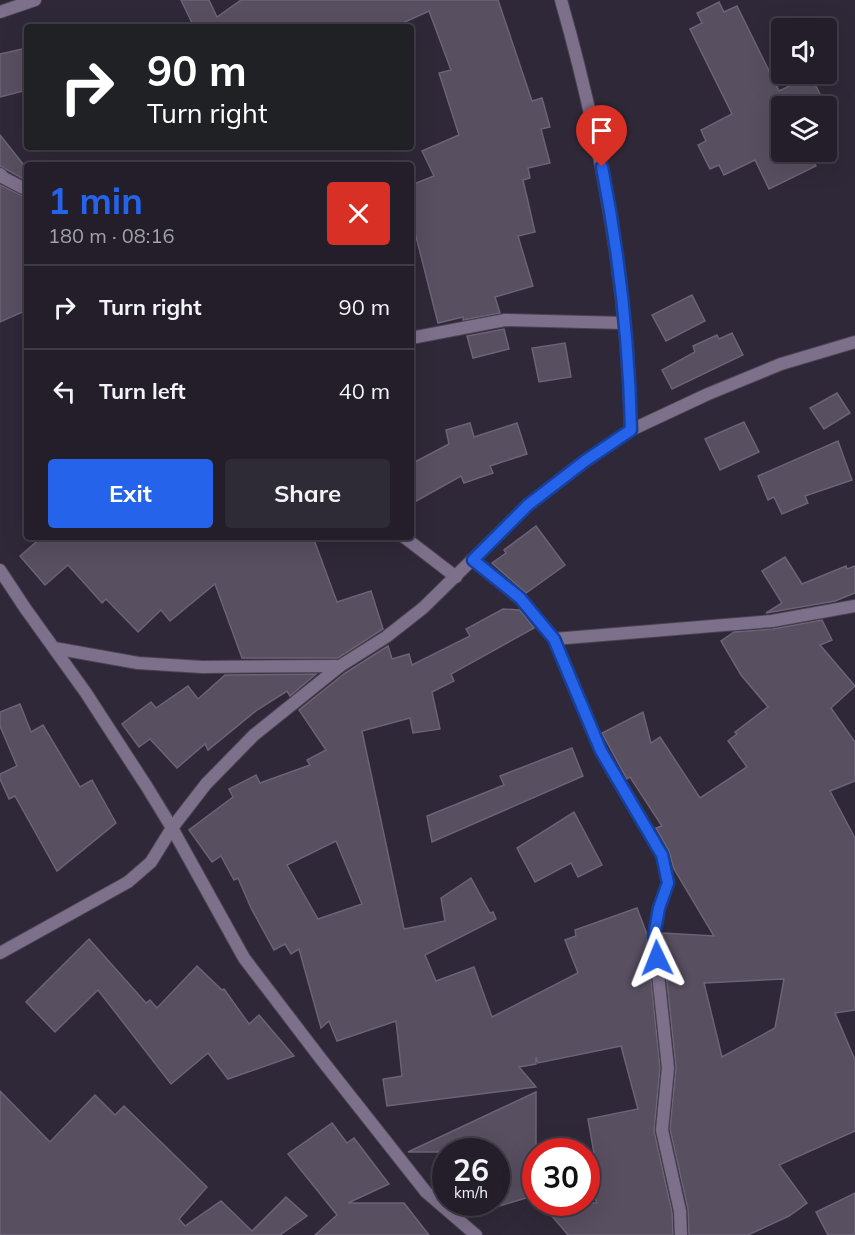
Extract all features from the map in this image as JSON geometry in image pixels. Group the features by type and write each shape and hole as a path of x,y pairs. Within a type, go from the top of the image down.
{"street":[{"path":"0,12 34,0"},
{"path":"561,0 592,124 610,210 630,375 631,430"},
{"path":"0,174 24,188"},
{"path":"414,337 506,320 624,323"},
{"path":"0,953 128,882 151,862 172,828 206,784 254,735 340,666 386,637 423,608 528,505 585,461 631,430 708,394 781,364 855,342"},
{"path":"408,540 456,577"},
{"path":"473,560 520,598 554,639 601,751 662,855 668,883 659,908 654,936 668,1068 662,1130 680,1211 681,1235"},
{"path":"0,570 25,609 86,693 172,828 244,958 426,1192 476,1235"},
{"path":"554,639 772,621 855,606"},
{"path":"54,648 138,663 202,667 340,666"}],"building":[{"path":"181,0 209,0 217,17 241,0 498,0 532,101 542,98 550,127 541,129 550,163 528,168 530,178 523,180 535,232 518,236 533,286 495,297 500,313 463,320 463,317 438,323 414,229 414,184 434,176 422,151 459,135 439,73 451,70 429,11 401,24 193,24"},
{"path":"719,2 724,12 737,6 771,75 771,84 776,84 779,91 794,84 815,84 821,96 771,96 771,162 814,162 816,166 769,189 755,160 724,175 719,165 710,169 698,145 706,141 701,130 732,114 690,29 702,23 697,13"},
{"path":"24,49 24,91 0,97 0,54"},
{"path":"0,135 24,165 24,179 0,166"},
{"path":"0,185 24,197 24,311 0,322"},
{"path":"692,295 705,321 666,341 652,315"},
{"path":"504,329 509,349 473,358 467,336"},
{"path":"732,333 743,355 672,389 662,370 695,352 693,346 717,335 719,339"},
{"path":"565,343 571,377 539,382 532,348"},
{"path":"837,393 850,413 824,429 810,408"},
{"path":"744,422 759,452 720,470 705,439"},
{"path":"470,423 474,437 517,423 527,454 490,466 493,473 464,483 461,476 414,502 414,462 449,444 446,430"},
{"path":"838,441 852,480 805,496 808,503 782,514 774,497 768,500 758,476"},
{"path":"536,526 565,565 526,593 492,563 506,553 504,550"},
{"path":"39,540 314,540 337,602 371,591 383,629 338,658 242,658 215,584 170,621 161,610 138,632 106,599 102,603 68,565 45,585 20,556"},
{"path":"785,557 802,584 846,566 847,569 855,566 855,593 835,601 766,613 782,603 762,571"},
{"path":"503,609 520,610 534,628 451,674 454,681 432,692 440,729 413,733 410,718 362,731 404,929 445,921 441,898 471,878 490,913 493,912 496,919 425,955 436,981 474,967 492,1017 578,973 565,940 576,936 575,930 637,908 646,932 660,1068 654,1131 672,1212 673,1235 568,1235 552,1216 600,1216 600,1138 591,1138 588,1119 638,1109 621,1046 538,1063 536,1057 536,1064 519,1067 536,1087 387,1106 383,1079 402,1076 396,1021 337,1041 329,1021 321,1028 299,949 291,954 285,944 274,950 238,878 234,880 221,856 212,862 189,830 233,797 229,789 256,775 260,783 310,765 307,760 326,750 299,710 345,673 388,646 392,659 409,654 412,665 470,636 466,629","holes":["336,841 362,904 318,919 287,865"]},
{"path":"822,620 832,640 820,645 855,686 831,708 855,742 855,781 830,791 855,838 855,1010 835,1013 855,1060 855,1131 779,1165 807,1203 789,1216 748,1235 689,1235 688,1209 670,1129 676,1067 662,936 663,933 714,936 674,869 669,851 656,828 662,826 630,777 627,779 602,733 643,712 651,743 660,737 700,798 747,767 728,741 737,734 735,732 768,707 741,675 721,641 734,632 773,629","holes":["784,979 775,1028 722,1057 704,983"]},
{"path":"316,674 290,696 287,691 257,710 208,750 205,744 177,768 150,739 139,747 122,724 151,702 156,708 188,686 198,699 225,675"},
{"path":"20,704 31,732 43,725 80,787 92,780 116,823 57,871 15,796 9,799 0,779 0,774 17,766 0,726 0,712"},
{"path":"572,748 583,776 432,842 427,816 504,785 500,776"},
{"path":"574,812 602,865 578,877 571,863 535,882 517,848"},
{"path":"89,939 146,1003 150,1000 157,1008 197,966 222,990 224,989 249,1024 259,1015 294,1056 228,1079 208,1053 171,1084 98,990 55,1032 26,1002"},
{"path":"0,1091 50,1142 95,1095 115,1115 124,1106 207,1187 179,1219 185,1226 221,1201 252,1231 286,1197 307,1216 280,1235 0,1235"},
{"path":"536,1092 536,1138 522,1138 522,1199 510,1203 510,1138 438,1138"},
{"path":"332,1123 347,1143 354,1138 389,1184 348,1203 404,1203 429,1235 315,1235 337,1215 288,1154"},
{"path":"432,1141 432,1152 408,1152"},
{"path":"855,1193 855,1235 828,1235 816,1212"}],"route":[{"path":"602,167 610,210 630,375 631,430 585,461 528,505 473,560 520,598 554,639 601,751 662,855 668,883 659,908 654,936 657,958"}]}
